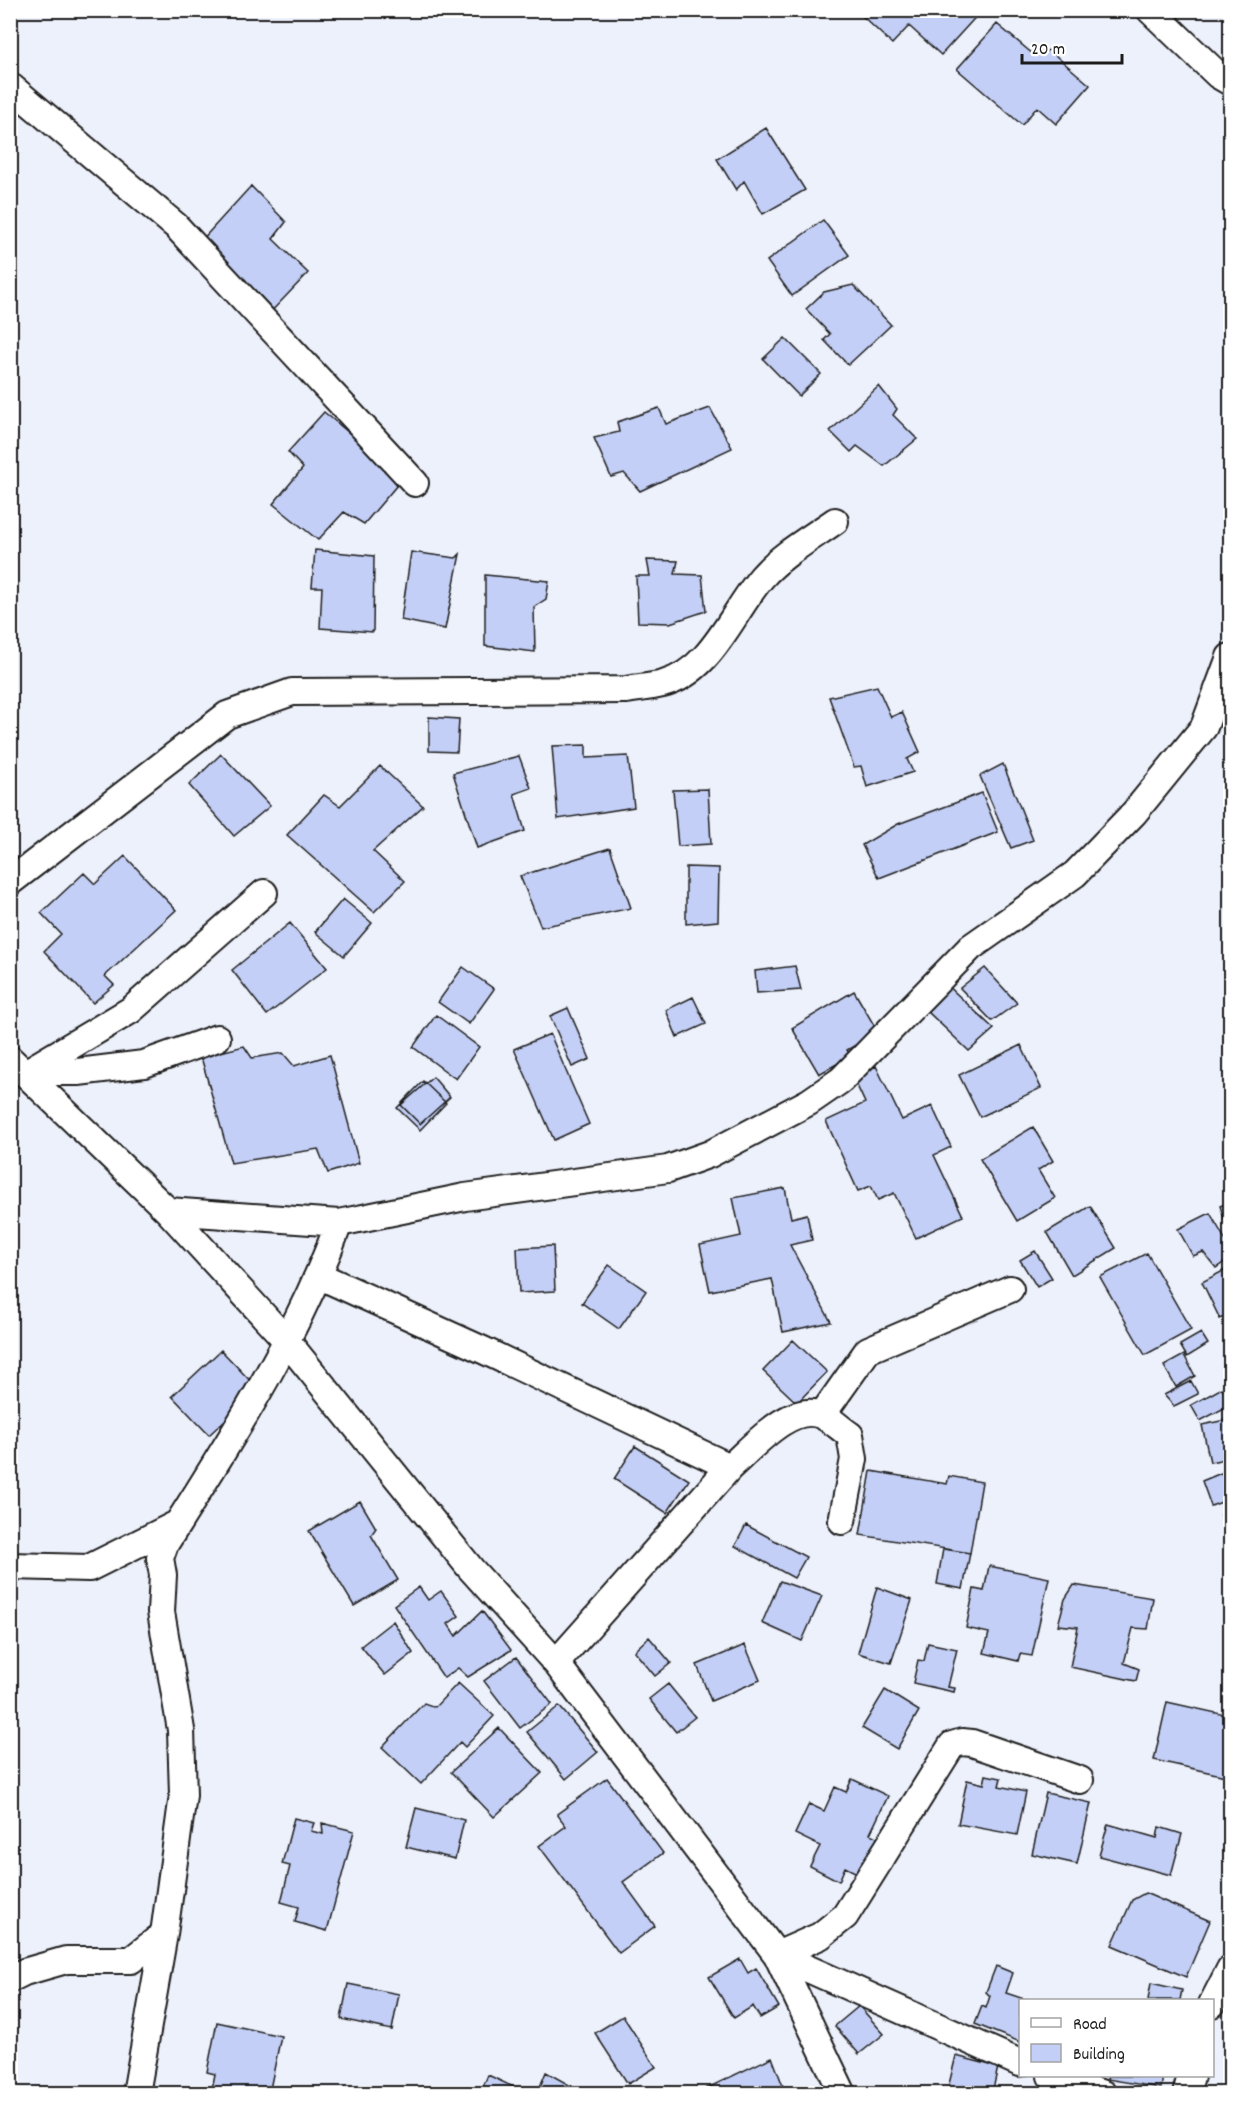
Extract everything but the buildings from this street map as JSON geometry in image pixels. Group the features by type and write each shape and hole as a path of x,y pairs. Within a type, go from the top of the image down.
{"street":[{"path":"1150,10 1218,75 1230,82"},
{"path":"10,86 176,226 415,483"},
{"path":"10,882 227,715 292,692 627,690 665,683 694,666 719,642 741,603 763,575 835,521"},
{"path":"168,1211 339,1223 465,1197 668,1169 710,1154 809,1102 842,1080 972,947 1075,874 1134,813 1204,727 1230,657"},
{"path":"19,1066 131,1010 264,893"},
{"path":"19,1066 78,1072 144,1065 217,1038"},
{"path":"19,1066 168,1211 286,1340 471,1569 556,1663 777,1955 843,2094"},
{"path":"136,2094 164,1934 183,1795 181,1730 161,1612 163,1575 160,1558 177,1524 270,1375 320,1276 339,1223"},
{"path":"320,1276 730,1467"},
{"path":"822,1415 868,1350 1010,1289"},
{"path":"556,1663 730,1467 779,1424 802,1412 822,1415 850,1435 854,1459 842,1521"},
{"path":"10,1566 89,1568 177,1524"},
{"path":"777,1955 820,1936 845,1917 952,1745 962,1742 972,1743 1080,1779"},
{"path":"10,1979 24,1972 66,1960 131,1960 164,1934"},
{"path":"777,1955 1019,2063"},
{"path":"1214,2000 1230,1969"},
{"path":"1055,2077 1103,2094"},
{"path":"1186,2094 1191,2077"}]}
